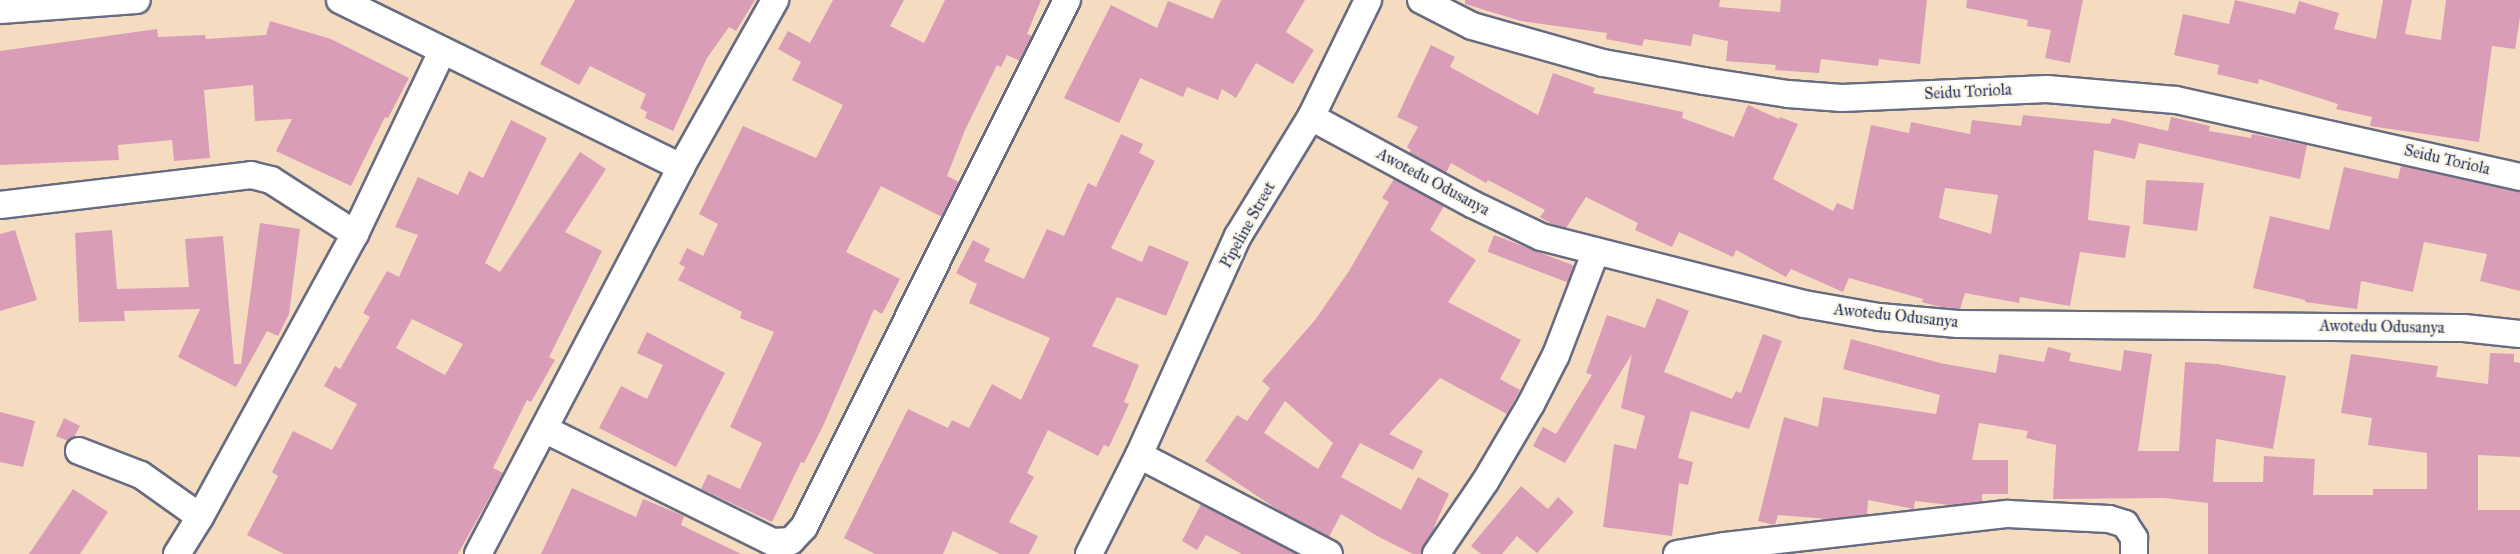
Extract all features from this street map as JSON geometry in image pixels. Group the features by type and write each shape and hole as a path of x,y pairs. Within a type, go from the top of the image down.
{"street":[{"path":"0,10 137,0"},
{"path":"340,0 442,52 681,167"},
{"path":"478,554 681,167 775,0"},
{"path":"544,429 773,542 791,541 804,527 1066,0"},
{"name":"Pipeline Street","path":"1089,554 1139,455 1238,236 1311,117 1368,0"},
{"name":"Seidu Toriola","path":"1421,0 1472,26 1604,63 1704,81 1788,94 1842,98 2047,89 2176,100 2520,177"},
{"path":"177,554 200,517 355,234 442,52"},
{"name":"Awotedu Odusanya","path":"1311,117 1472,204 1541,237 1804,304 1958,324 2464,328 2520,334"},
{"path":"0,206 251,175 271,180 355,234"},
{"path":"1436,554 1485,482 1531,404 1556,355 1596,251"},
{"path":"79,452 141,475 200,517"},
{"path":"1139,455 1329,554"},
{"path":"1677,554 1725,546 2008,514 2109,519 2125,524 2134,538 2134,554"}],"building":[{"path":"575,0 755,0 736,31 729,27 707,58 673,131 645,118 647,112 640,108 646,94 590,66 579,85 540,64"},
{"path":"833,0 904,0 890,26 924,43 945,0 1041,0 1027,34 1032,36 1020,61 1007,55 1001,67 997,65 965,130 947,176 959,182 942,217 881,186 846,252 900,279 882,314 874,309 823,426 804,463 801,462 772,522 701,489 708,474 740,489 762,443 730,427 774,332 740,318 742,312 678,280 685,267 679,264 687,248 703,256 718,224 699,214 743,126 816,158 843,105 792,80 801,62 778,49 788,31 810,43"},
{"path":"1221,0 1305,0 1286,32 1314,50 1293,84 1256,63 1236,98 1222,89 1218,100 1187,87 1183,97 1140,78 1119,123 1064,98 1111,5 1157,28 1168,1 1213,19"},
{"path":"1465,0 1720,0 1719,7 1780,12 1781,0 1927,0 1920,64 1879,59 1878,66 1821,59 1819,73 1775,70 1776,65 1726,61 1728,41 1693,34 1691,46 1644,39 1642,46 1606,39 1607,33 1521,21 1465,4"},
{"path":"1967,0 2083,0 2070,63 2045,58 2051,30 2027,26 2028,20 1966,8"},
{"path":"2235,0 2295,14 2299,1 2339,13 2334,29 2376,39 2383,0 2412,0 2405,34 2441,40 2446,0 2520,0 2520,17 2515,49 2492,46 2479,142 2370,126 2372,117 2336,109 2338,104 2259,79 2258,84 2217,74 2219,65 2174,55 2183,14 2229,24"},
{"path":"270,21 331,39 409,78 388,118 385,117 351,186 276,151 292,119 255,121 253,85 204,90 210,158 174,161 172,140 118,145 119,160 0,165 0,51 157,29 158,37 205,35 206,39 266,35"},
{"path":"1431,45 1455,57 1450,67 1538,115 1553,73 1595,88 1593,93 1683,112 1682,118 1734,137 1748,105 1779,119 1780,117 1798,124 1773,179 1833,211 1837,203 1853,210 1871,125 1909,133 1911,122 1970,134 1972,120 2021,126 2023,115 2110,124 2112,118 2168,131 2171,117 2210,126 2209,131 2251,138 2252,134 2307,145 2300,179 2139,143 2135,159 2094,150 2088,220 2130,226 2125,258 2080,252 2070,306 2020,297 2019,303 1965,293 1960,309 1922,302 1923,299 1849,278 1843,292 1791,269 1786,277 1736,250 1733,257 1679,232 1672,247 1635,230 1638,223 1586,197 1566,228 1552,224 1540,217 1545,210 1488,180 1486,183 1451,163 1446,173 1409,153 1411,150 1407,147 1418,127 1397,117","holes":["1945,188 1998,195 1991,234 1939,218"]},
{"path":"511,120 547,138 485,263 500,272 580,152 606,169 565,232 602,251 549,357 555,360 531,402 527,400 493,468 503,473 458,554 284,554 247,535 278,476 272,472 293,431 332,450 357,404 324,386 335,366 340,369 370,317 363,313 387,271 399,277 418,235 395,227 418,177 458,195 469,171 483,178","holes":["412,319 463,344 445,375 396,348"]},
{"path":"1121,134 1143,144 1139,153 1155,161 1111,248 1142,262 1149,245 1189,262 1166,316 1117,297 1092,346 1139,365 1124,402 1129,404 1109,447 1104,445 1098,456 1048,430 1027,473 1034,477 1009,522 1038,536 1029,554 1000,554 953,531 943,554 875,554 844,538 908,409 948,428 952,420 969,428 992,384 1021,400 1050,338 969,303 977,284 956,273 973,240 990,249 984,261 1024,279 1047,229 1064,236 1088,183 1096,187"},
{"path":"2401,166 2520,192 2520,291 2480,281 2487,254 2424,242 2413,292 2361,281 2357,309 2305,302 2305,300 2253,288 2270,216 2329,230 2344,167 2398,179"},
{"path":"1394,179 1444,206 1430,230 1476,260 1448,302 1521,340 1500,379 1520,390 1507,414 1440,378 1389,434 1423,451 1413,470 1360,443 1341,477 1401,510 1418,477 1449,494 1434,527 1436,528 1421,554 1413,554 1379,537 1341,514 1329,537 1284,514 1205,461 1237,415 1247,421 1270,388 1262,381 1315,320 1349,271 1389,202 1382,198","holes":["1285,401 1333,443 1318,469 1264,433"]},
{"path":"2146,180 2204,183 2197,231 2143,224"},
{"path":"260,223 300,229 289,314 278,336 267,331 236,387 178,357 200,309 124,311 125,321 79,322 75,233 112,230 117,289 189,287 185,239 223,236 234,364 241,364"},
{"path":"15,230 37,300 0,311 0,234"},
{"path":"1494,235 1574,266 1568,283 1488,252"},
{"path":"1657,298 1689,311 1664,372 1732,399 1736,391 1741,393 1763,334 1782,341 1749,429 1691,411 1678,458 1693,462 1688,485 1679,483 1672,536 1603,527 1614,444 1636,449 1645,416 1621,408 1632,354 1565,463 1533,446 1543,427 1556,434 1592,375 1586,373 1607,315 1645,328"},
{"path":"647,332 725,373 676,467 599,428 621,386 647,399 663,365 637,353"},
{"path":"1851,339 1940,363 1996,373 1999,354 2044,362 2048,347 2071,353 2069,361 2121,371 2124,350 2152,354 2138,451 2179,451 2185,362 2217,364 2286,376 2273,449 2216,439 2213,482 2263,482 2264,456 2315,459 2313,495 2373,495 2373,489 2427,489 2427,453 2368,445 2372,418 2341,413 2351,354 2438,366 2436,377 2488,384 2490,353 2514,354 2514,362 2520,363 2520,457 2478,455 2478,510 2520,510 2520,554 2208,554 2208,503 2164,498 2053,499 2056,445 2026,438 2028,431 1979,423 1972,460 2008,460 2008,494 1982,494 1982,502 1950,505 1915,501 1914,509 1868,500 1867,515 1828,519 1778,515 1775,525 1758,521 1784,417 1818,427 1823,397 1936,414 1940,395 1843,369"},
{"path":"0,412 35,421 23,467 0,462"},
{"path":"64,418 80,426 74,437 68,441 56,436"},
{"path":"1521,486 1548,509 1558,497 1574,512 1537,553 1517,536 1502,554 1481,554 1471,546"},
{"path":"572,488 636,517 643,499 684,516 681,525 741,554 541,554"},
{"path":"73,489 108,512 80,554 29,554"},
{"path":"1201,504 1297,554 1242,554 1206,535 1197,550 1182,541"}]}
